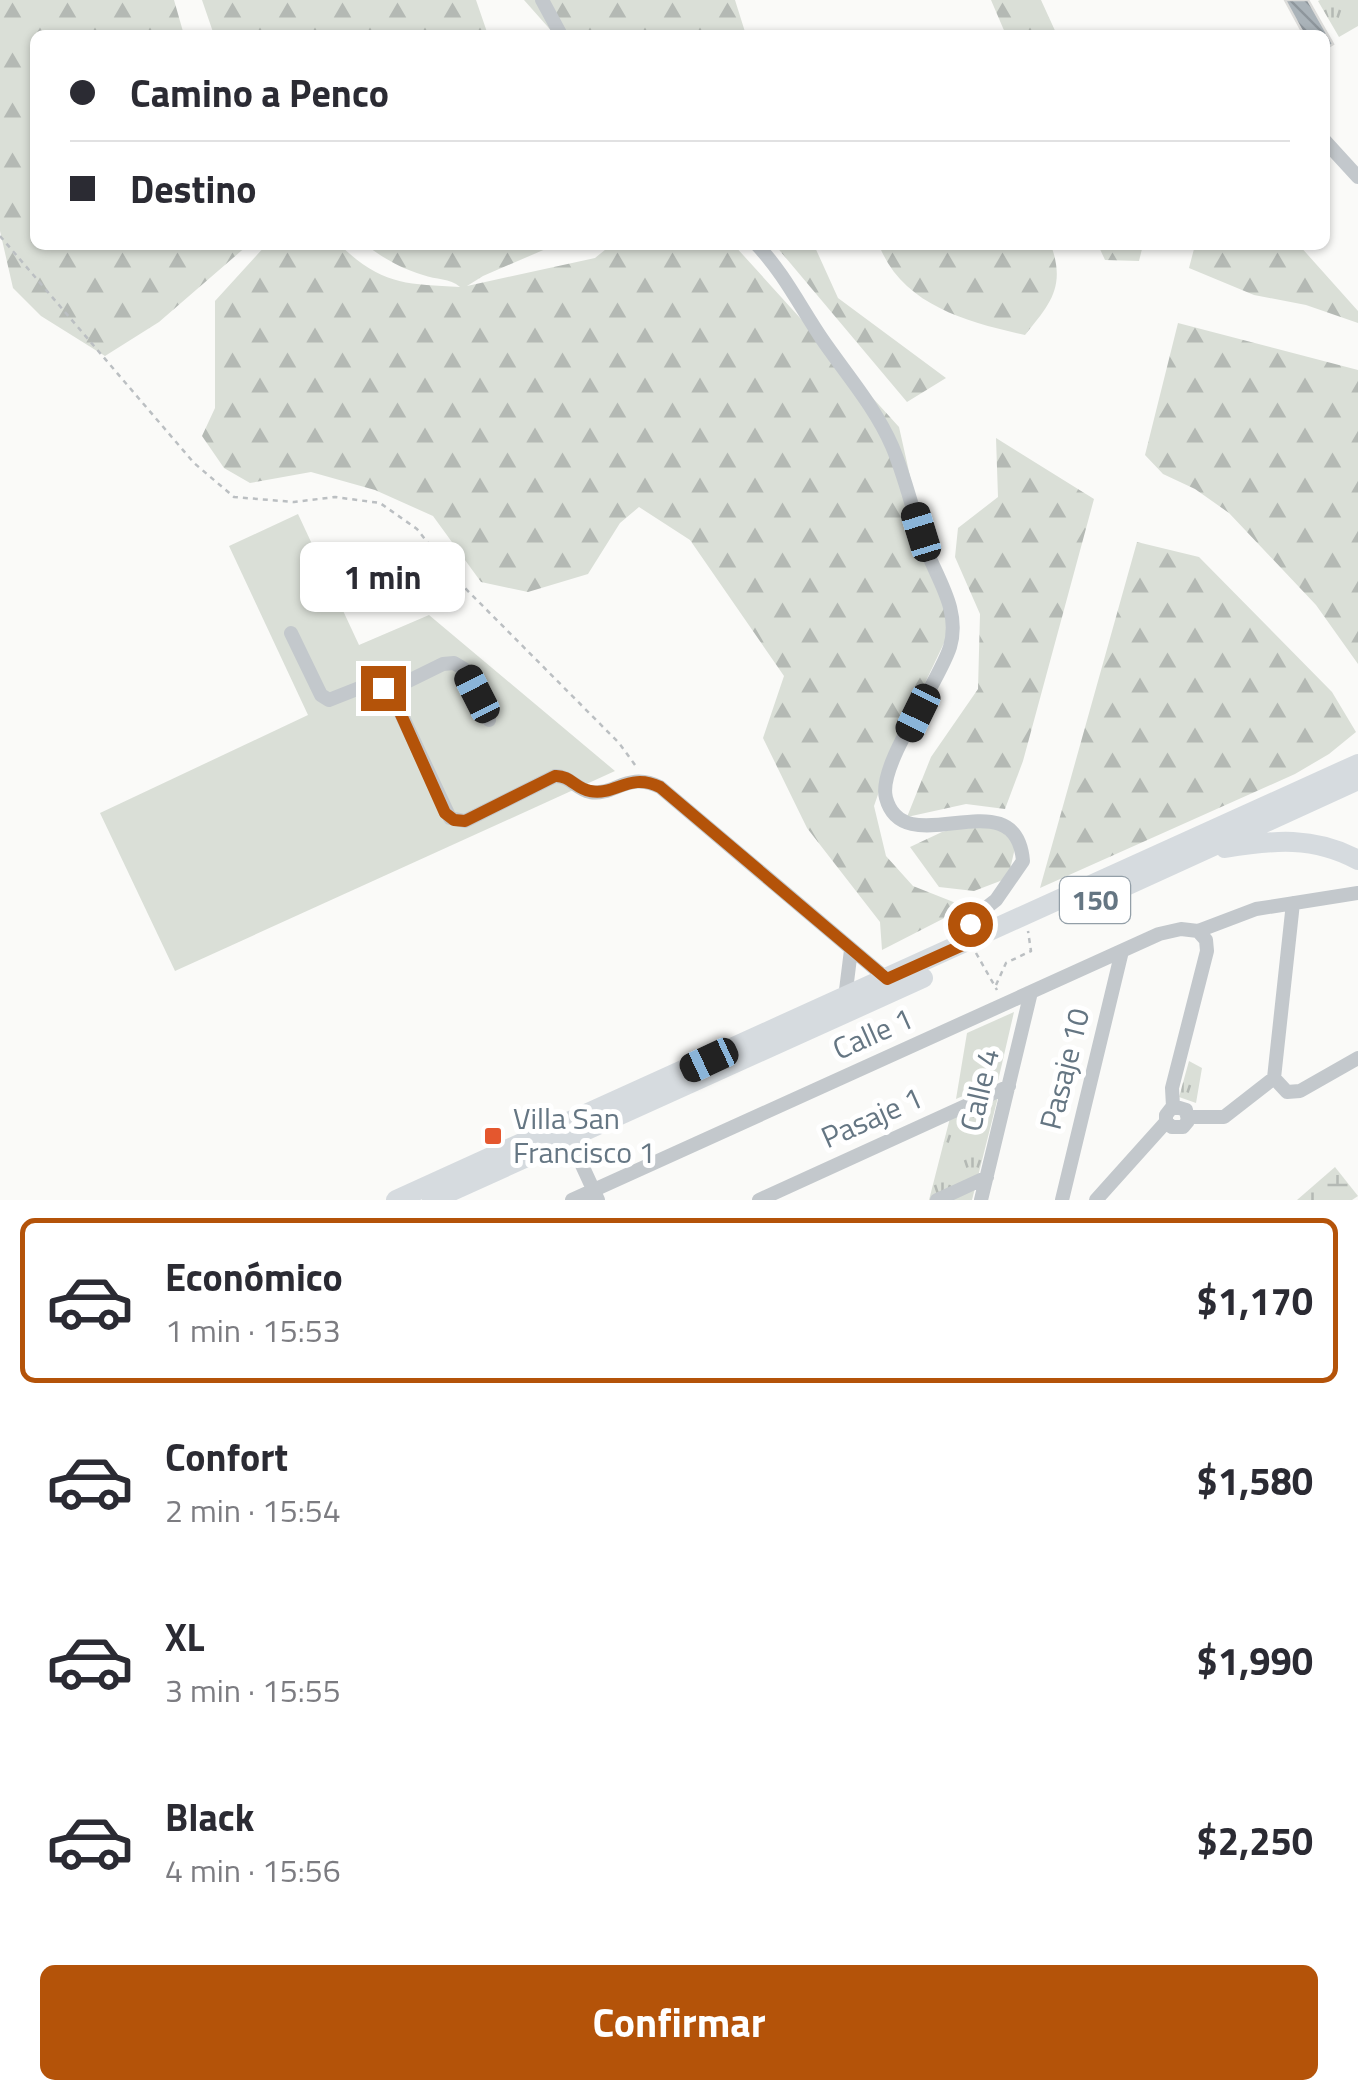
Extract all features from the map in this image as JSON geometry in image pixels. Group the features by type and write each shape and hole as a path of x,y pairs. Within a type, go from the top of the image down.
{"highway":[{"name":"150","path":"396,1200 1358,764"},
{"name":"150","path":"432,1200 1358,780"},
{"path":"1199,852 1286,840 1322,845 1358,860"}],"street":[{"path":"542,0 559,30"},
{"path":"1330,146 1358,177"},
{"path":"761,250 883,426 899,462 927,551 950,602 953,626 949,649 931,692 889,767 884,788 890,808 906,822 922,826 988,820 1007,828 1019,843 1023,861 996,900 974,918 965,944"},
{"path":"291,633 321,695 330,700 374,685 390,690 443,664 454,663 464,669 490,720"},
{"path":"390,690 445,813 454,820 465,821 555,776 564,776 589,792 630,781 648,782 660,787 887,979"},
{"name":"Calle 1","path":"572,1200 596,1195 1166,932 1198,931 1241,913 1358,893"},
{"path":"1188,1118 1224,1118 1274,1078 1293,903"},
{"path":"1096,1200 1166,1122 1166,1114 1173,1106 1172,1088 1207,951 1206,940 1198,931"},
{"path":"845,998 851,950"},
{"name":"Pasaje 10","path":"1062,1200 1122,951"},
{"name":"Calle 4","path":"981,1200 1031,992"},
{"path":"1274,1078 1287,1092 1300,1091 1358,1058"},
{"name":"Pasaje 1","path":"759,1200 1008,1086"},
{"path":"1173,1106 1184,1107 1188,1118"},
{"path":"1166,1122 1180,1128 1188,1118"},
{"path":"570,1139 596,1195"},
{"path":"937,1200 987,1177"}],"path":[{"path":"0,236 194,463 234,497 294,502 335,497 380,503 417,529 456,578 618,743 648,782"},
{"path":"988,973 995,987 1006,963 1031,951 1028,930"}],"green space":[{"path":"0,0 174,0 183,30 30,30 30,250 242,250 159,322 105,356 41,316 13,288 0,231"},
{"path":"202,0 476,0 486,30 212,30"},
{"path":"524,0 735,0 744,30 551,30"},
{"path":"991,0 1041,0 1055,30 1004,30"},
{"path":"1320,0 1358,0 1358,26 1339,37"},
{"path":"261,250 346,250 369,268 395,280 460,287 400,266 373,250 543,250 467,286 595,258 605,250 739,250 899,427 923,534 955,620 894,748 874,806 886,856 913,886 966,907 882,950 880,922 807,828 763,738 784,676 690,540 639,507 620,523 588,574 528,592 481,582 433,516 375,490 311,472 250,483 224,468 202,436 215,408 215,301"},
{"path":"779,250 816,250 838,298 946,378 907,402"},
{"path":"881,250 1052,250 1057,272 1048,304 1025,335 939,308 903,283"},
{"path":"1100,250 1142,250 1139,261 1105,260"},
{"path":"1194,250 1303,250 1358,311 1358,323 1306,305 1254,295 1189,268"},
{"path":"1178,323 1358,370 1358,664 1316,605 1229,513 1195,489 1163,474 1145,455"},
{"path":"996,438 1094,499 1023,761 1005,809 966,804 907,817 931,757 978,689 980,614 955,557 958,528 998,497"},
{"path":"298,514 359,645 429,615 615,771 175,971 100,813 308,715 229,546"},
{"path":"1137,542 1199,557 1332,692 1356,732 1295,774 1040,888"},
{"path":"980,822 1018,835 1008,878 974,891 939,887 910,847 942,832"},
{"path":"1014,1012 998,1081 956,1099 967,1033"},
{"path":"1189,1061 1202,1068 1196,1103 1179,1097"},
{"path":"998,1097 972,1200 929,1200 950,1118"},
{"path":"1335,1167 1358,1196 1352,1200 1297,1200"}],"building":[{"path":"1285,0 1308,0 1325,30 1301,30"}],"place":[{"name":"Villa San Francisco 1","path":"493,1136"}],"route":[{"path":"383,688 390,690 445,813 454,820 465,821 555,776 564,776 589,792 630,781 649,782 660,787 887,979 965,944 970,924"}]}
